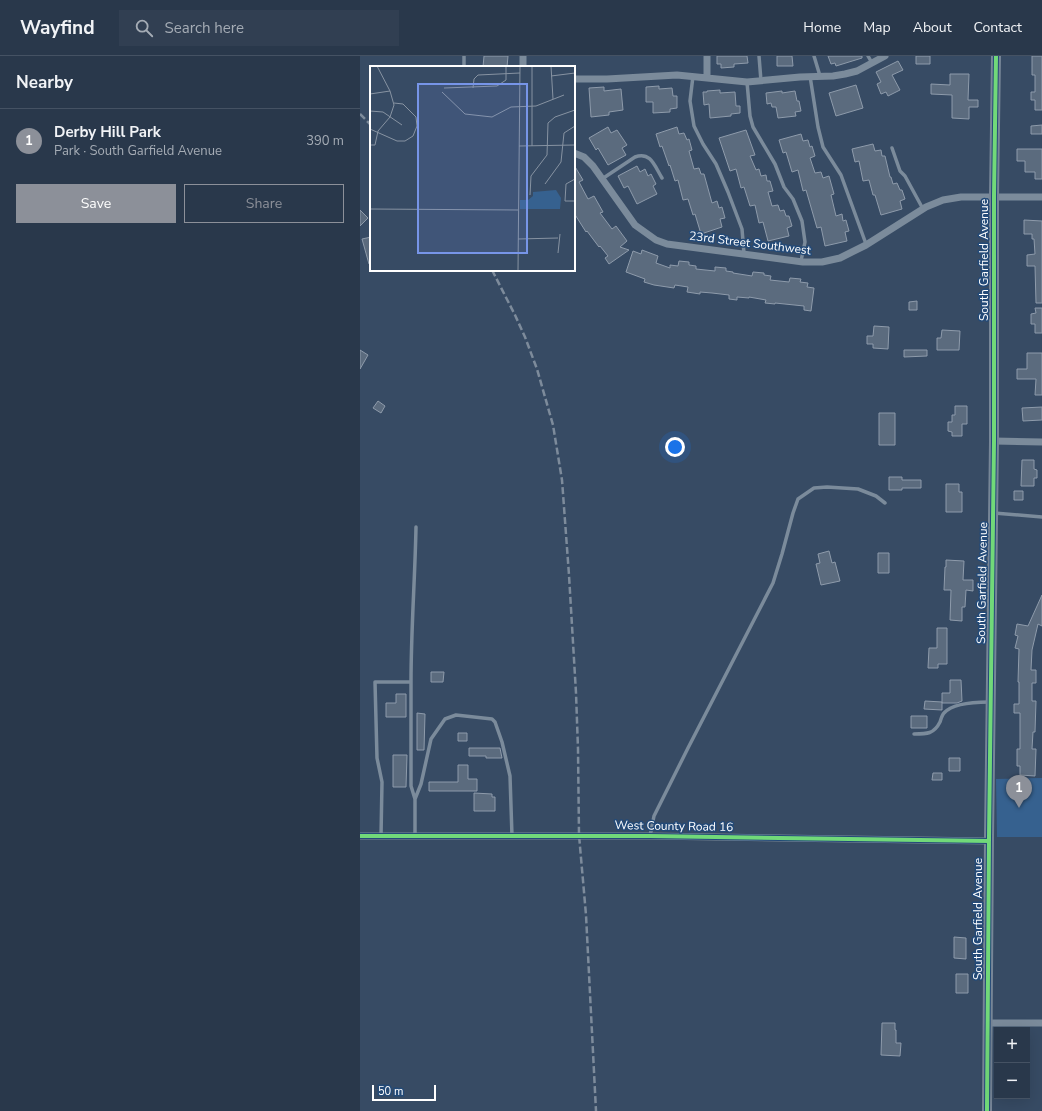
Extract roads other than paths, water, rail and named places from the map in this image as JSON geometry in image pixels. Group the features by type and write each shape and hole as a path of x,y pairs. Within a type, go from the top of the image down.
{"street":[{"path":"707,78 708,56"},
{"path":"575,79 607,79 677,75 747,82 810,76 833,76 857,71 870,60 886,56"},
{"name":"South Garfield Avenue","path":"987,1111 994,441 994,196 996,56"},
{"name":"23rd Street Southwest","path":"575,152 584,157 593,166 635,226 656,240 667,244 801,261 822,262 840,258 866,244 922,209 943,200 961,197 994,196 1042,197"},
{"path":"994,441 1042,442"},
{"name":"West County Road 16","path":"360,836 650,836 989,841"},
{"path":"988,1023 1042,1023"}],"lane":[{"path":"760,56 761,81"},
{"path":"814,56 820,76"},
{"path":"693,76 690,102 694,126 703,144 716,164 728,192 742,229 744,254"},
{"path":"810,76 818,127 823,147 841,175 866,244"},
{"path":"747,82 750,116 753,127 775,164 784,187 793,199 802,222 805,242 801,261"},
{"path":"892,148 900,171 905,176 922,209"},
{"path":"602,179 635,157 639,156 648,157 662,178"},
{"path":"650,836 654,816 773,583 798,500 814,488 828,486 858,489 876,496 885,503"},
{"path":"993,513 1042,517"},
{"path":"416,527 411,648 411,786 415,799 416,836"},
{"path":"381,836 382,782 378,758 375,682 411,682"},
{"path":"914,734 925,734 934,731 943,714 953,708 977,702 991,702"},
{"path":"415,799 421,784 431,739 445,719 456,715 492,719 495,722 502,742 510,776 512,836"}],"railway":[{"path":"360,114 370,124"},
{"path":"493,271 525,337 537,369 553,425 562,480 576,693 579,835 586,915 596,1111"}],"place":[{"name":"Derby Hill Park","path":"1019,808"}]}
